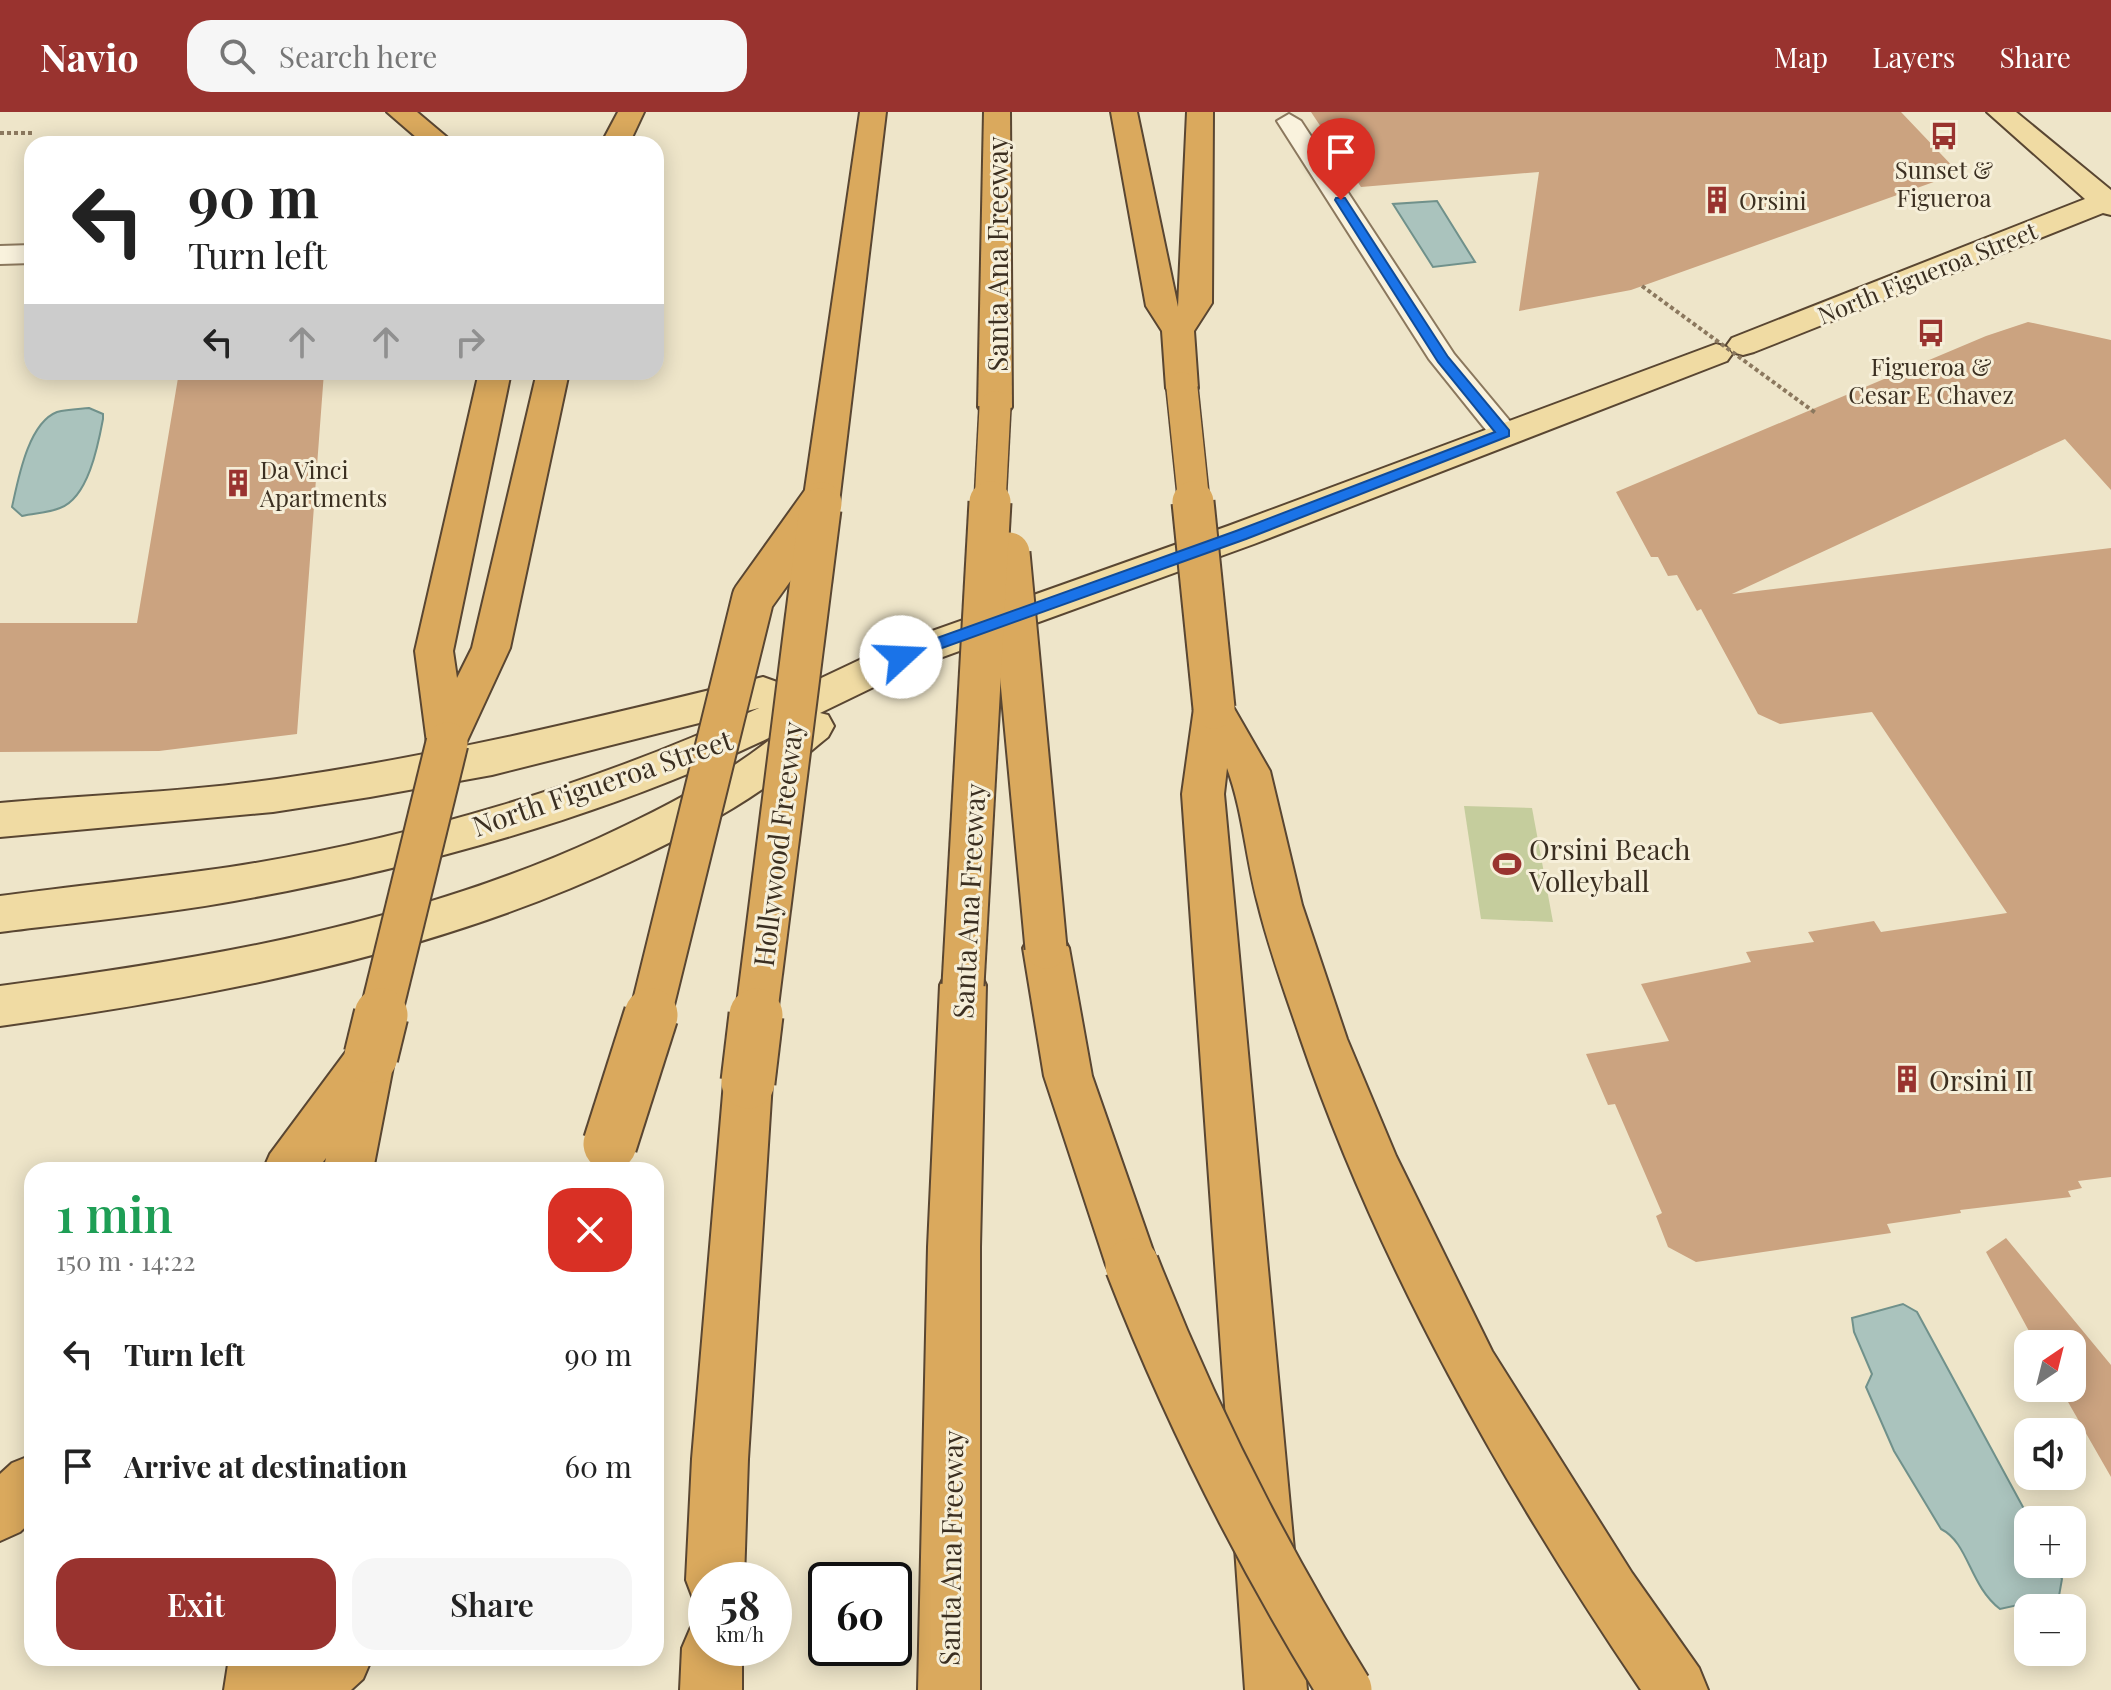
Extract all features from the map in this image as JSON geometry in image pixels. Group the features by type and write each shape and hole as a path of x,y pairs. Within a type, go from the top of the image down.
{"highway":[{"path":"400,112 431,136"},
{"path":"619,136 631,112"},
{"name":"Hollywood Freeway","path":"716,1562 720,1459 748,1082 873,112"},
{"name":"Santa Ana Freeway","path":"949,1690 954,1262 963,985 995,407 997,112"},
{"path":"1124,112 1162,306 1178,331 1214,708 1203,794 1276,1690"},
{"path":"1178,331 1196,303 1200,112"},
{"path":"447,743 434,651 493,380"},
{"path":"350,1158 371,1056 447,743 491,648 521,502 551,380"},
{"path":"995,407 1046,948 1068,1076 1132,1265 1166,1353 1264,1553 1345,1690"},
{"path":"606,1157 660,986 753,598 824,483"},
{"path":"1214,708 1249,771 1280,905 1324,1039 1375,1165 1473,1370 1611,1594 1677,1690"},
{"path":"294,1160 371,1056"},
{"path":"0,1512 24,1490"},
{"path":"255,1690 258,1666"},
{"path":"306,1690 333,1666"},
{"path":"711,1690 712,1666"}],"main road":[{"path":"2000,112 2109,202"},
{"name":"North Figueroa Street","path":"0,914 232,884 361,858 496,822 616,783 721,743 901,657 1241,535 2109,202"},
{"path":"0,820 273,796 492,759 901,657"},
{"path":"0,1006 225,974 370,942 515,892 634,842 745,781 901,657"}],"street":[{"path":"0,255 24,254"}],"lane":[{"path":"1289,121 1443,359 1504,433"}],"path":[{"path":"0,133 33,133"},
{"path":"1642,286 1817,414"}],"green space":[{"name":"Orsini Beach Volleyball","path":"1464,806 1532,808 1553,922 1481,919"}],"water":[{"path":"1437,201 1475,262 1433,267 1393,204"},
{"path":"89,408 103,414 103,419 85,483 70,502 60,508 22,516 12,507 26,454 39,428 57,412"},
{"path":"1903,1304 1917,1312 2022,1506 2014,1506 2014,1578 2061,1578 2059,1594 2014,1594 2014,1606 2000,1609 1990,1599 1958,1544 1941,1529 1894,1451 1866,1387 1872,1374 1854,1332 1852,1318"}],"building":[{"name":"Orsini","path":"1311,112 1901,112 1959,173 1631,290 1519,311 1539,172 1361,187"},
{"path":"2028,322 2111,340 2111,490 2065,439 1732,594 2111,548 2111,1177 2078,1181 2082,1188 2068,1191 2071,1197 1960,1210 1961,1213 1887,1224 1891,1233 1696,1262 1668,1247 1656,1216 1662,1213 1615,1104 1608,1105 1586,1054 1669,1041 1641,984 1751,962 1746,952 1814,942 1808,932 1874,921 1881,932 2007,913 1872,712 1780,724 1758,714 1701,609 1697,611 1677,575 1668,576 1658,557 1651,557 1616,492 1986,336"},
{"name":"Da Vinci Apartments","path":"178,380 323,380 297,734 159,751 0,752 0,623 137,623"},
{"path":"2006,1238 2082,1330 2028,1330 1986,1252"},
{"path":"2086,1335 2111,1365 2111,1477 2086,1433 2086,1418 2077,1418 2068,1402 2086,1402"}],"place":[{"name":"Sunset & Figueroa","path":"1944,136"},
{"name":"Orsini","path":"1717,200"},
{"name":"Figueroa & Cesar E Chavez","path":"1931,333"},
{"name":"Da Vinci Apartments","path":"238,483"},
{"name":"Orsini Beach Volleyball","path":"1507,864"},
{"name":"Orsini II","path":"1907,1079"}],"route":[{"path":"901,657 1241,535 1504,433 1443,359 1341,200"}]}
